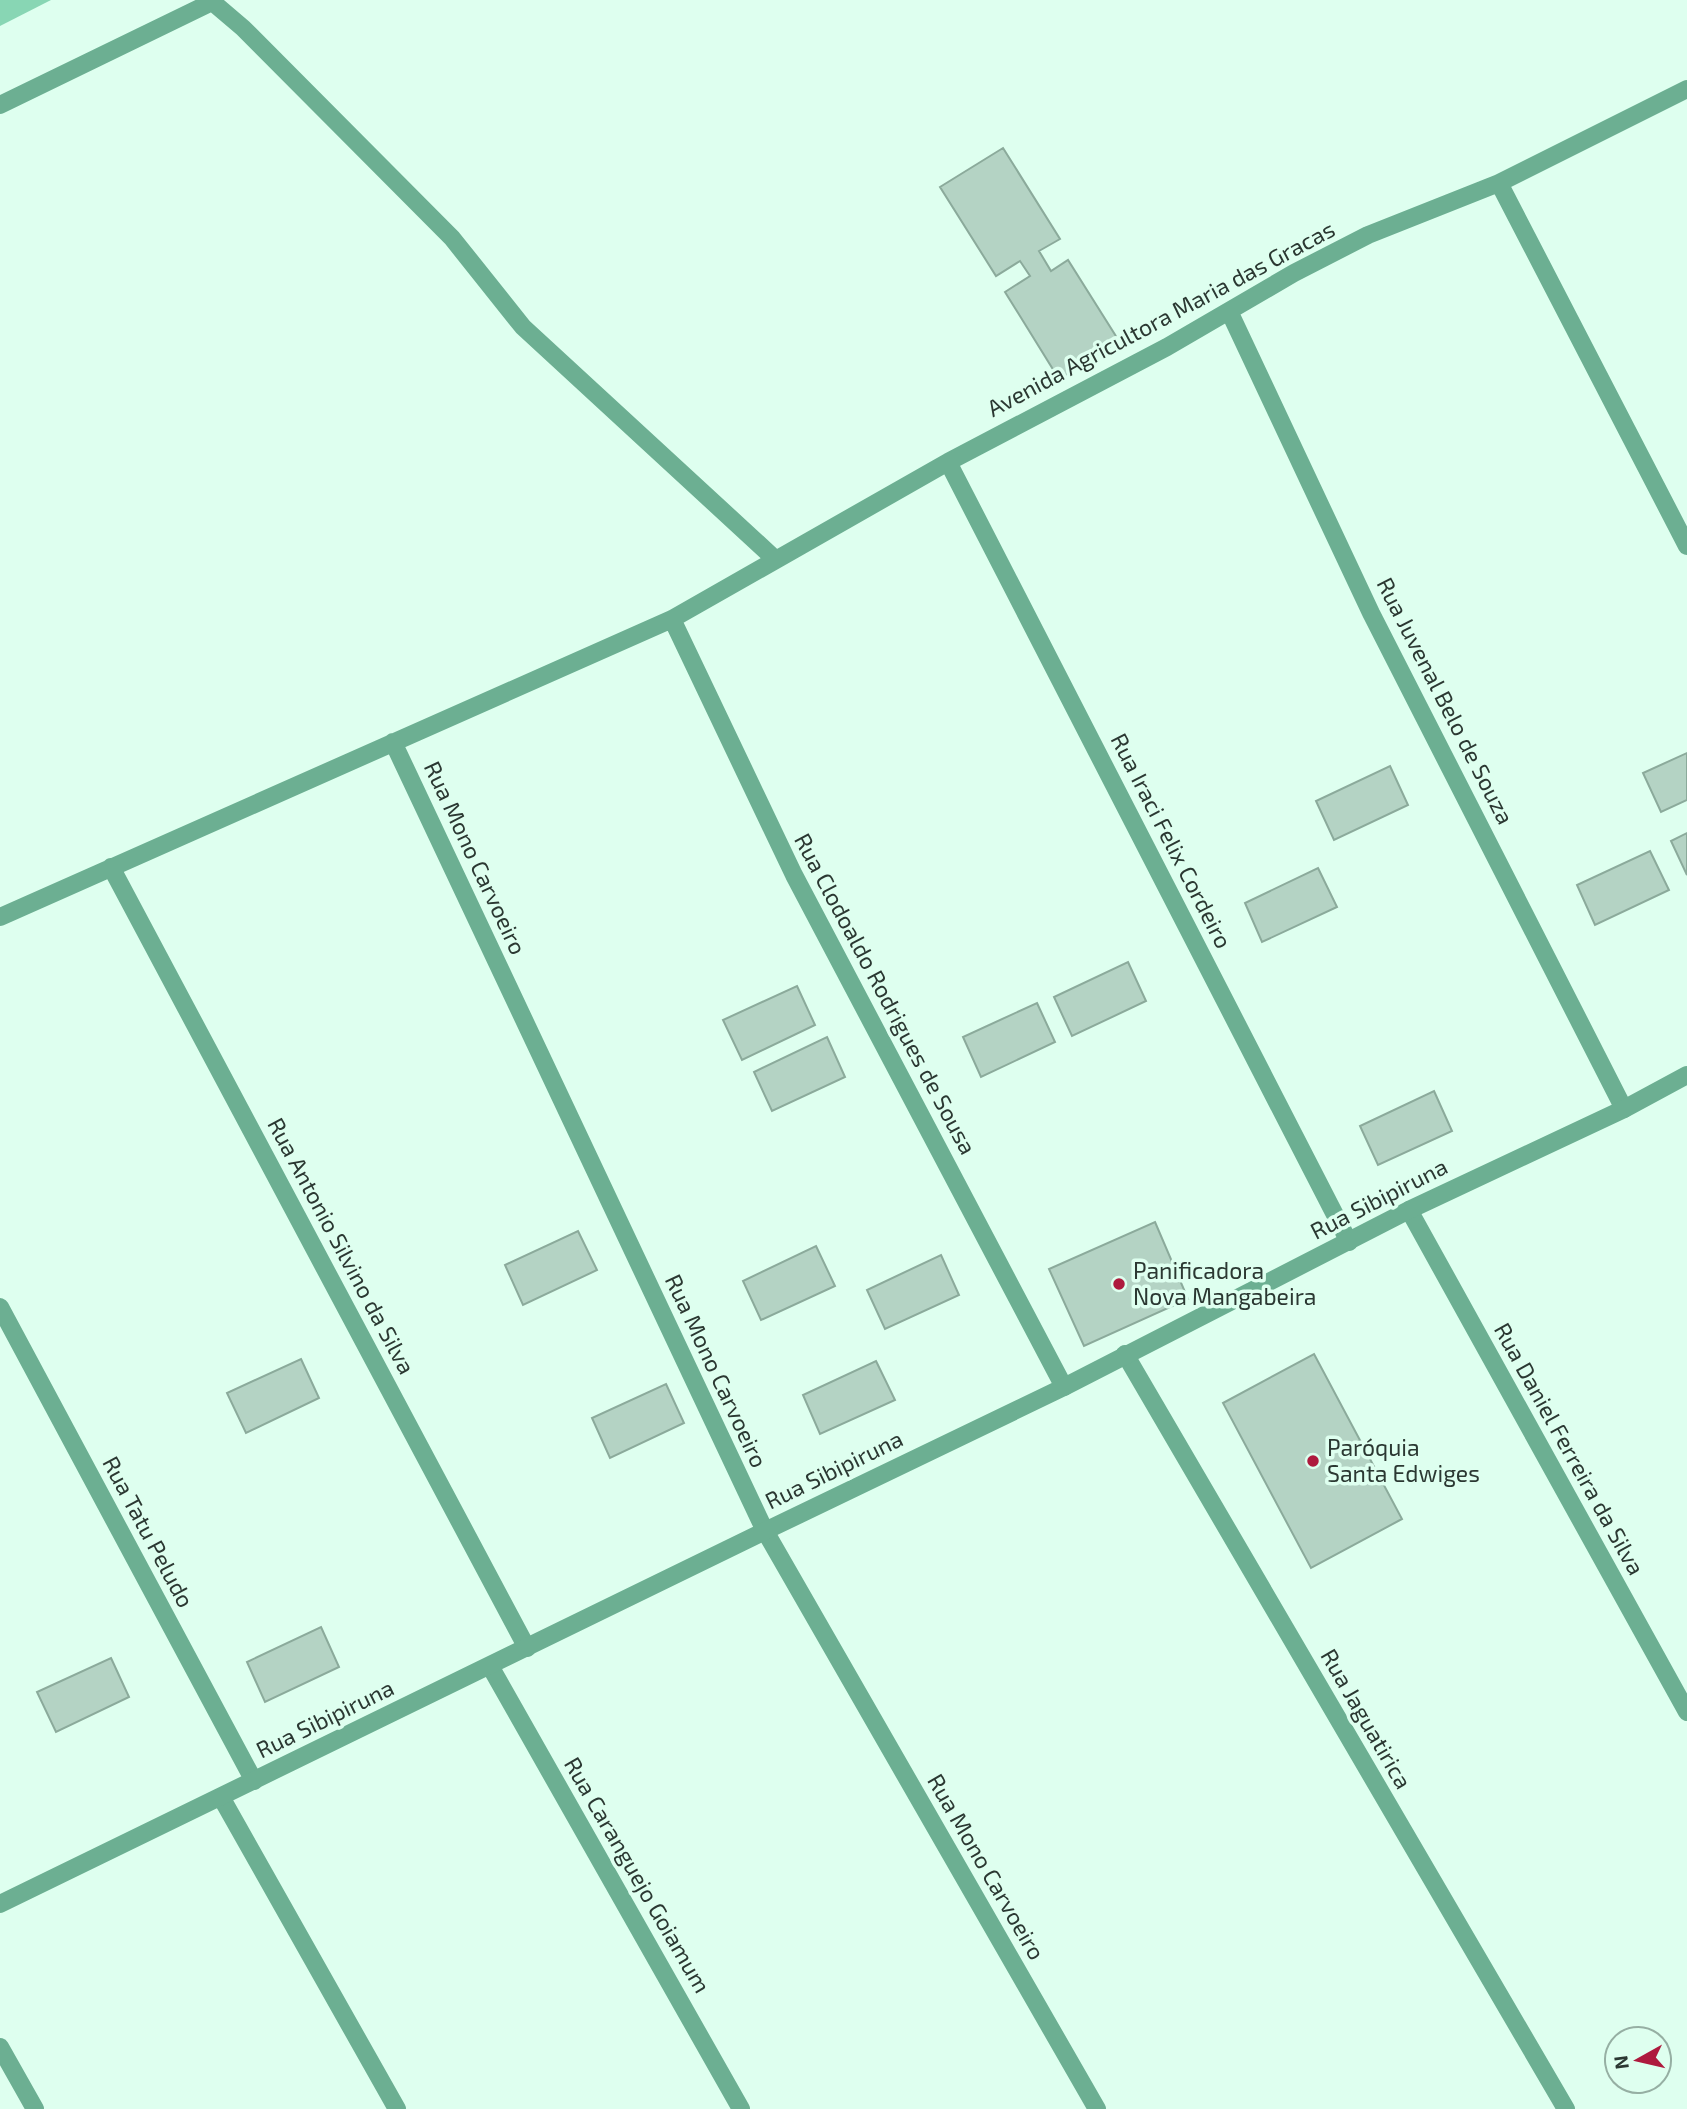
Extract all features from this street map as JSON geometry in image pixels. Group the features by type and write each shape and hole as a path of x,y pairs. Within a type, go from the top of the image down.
{"street":[{"path":"0,105 211,1 253,38 452,238 523,327 776,560"},
{"name":"Avenida Agricultora Maria das Gracas","path":"0,917 671,619 948,462 1167,347 1294,273 1368,235 1499,183 1687,89"},
{"path":"1499,183 1687,546"},
{"name":"Rua Juvenal Belo de Souza","path":"1229,311 1371,613 1624,1109"},
{"name":"Rua Iraci Felix Cordeiro","path":"948,462 1349,1242"},
{"name":"Rua Clodoaldo Rodrigues de Sousa","path":"671,619 794,875 1064,1387"},
{"name":"Rua Mono Carvoeiro","path":"393,742 765,1531 1097,2109"},
{"name":"Rua Antonio Silvino da Silva","path":"111,867 527,1648"},
{"name":"Rua Sibipiruna","path":"0,1905 1064,1387 1409,1209 1685,1081"},
{"name":"Rua Daniel Ferreira da Silva","path":"1409,1209 1687,1712"},
{"name":"Rua Tatu Peludo","path":"0,1307 254,1781"},
{"name":"Rua Jaguatirica","path":"1125,1354 1566,2109"},
{"name":"Rua Caranguejo Goiamum","path":"490,1666 741,2109"},
{"path":"221,1797 397,2109"},
{"path":"0,2047 35,2109"}],"green space":[{"path":"0,0 51,0 0,26"}],"building":[{"path":"1003,148 1060,239 1039,251 1051,271 1068,260 1119,341 1059,379 1005,292 1030,276 1020,261 996,276 940,187"},
{"path":"1687,753 1687,800 1661,812 1643,773"},
{"path":"1390,766 1408,805 1334,840 1316,801"},
{"path":"1687,833 1687,875 1671,841"},
{"path":"1650,851 1669,890 1595,925 1577,885"},
{"path":"1318,868 1337,907 1262,942 1245,903"},
{"path":"1128,962 1146,1001 1072,1036 1054,997"},
{"path":"797,986 815,1025 742,1060 723,1020"},
{"path":"1037,1003 1055,1042 981,1077 963,1037"},
{"path":"827,1037 845,1077 772,1111 754,1072"},
{"path":"1434,1091 1452,1131 1378,1165 1360,1126"},
{"name":"Panificadora Nova Mangabeira","path":"1155,1222 1188,1299 1084,1346 1049,1269"},
{"path":"578,1231 597,1270 523,1305 505,1265"},
{"path":"816,1246 835,1286 761,1320 743,1281"},
{"path":"941,1255 959,1295 885,1329 867,1290"},
{"name":"Paróquia Santa Edwiges","path":"1314,1354 1402,1519 1311,1568 1223,1403"},
{"path":"301,1359 319,1398 246,1433 227,1393"},
{"path":"876,1361 895,1400 820,1434 803,1395"},
{"path":"666,1384 684,1423 610,1458 592,1418"},
{"path":"321,1627 339,1667 265,1702 247,1662"},
{"path":"111,1658 129,1697 56,1732 37,1692"}],"place":[{"name":"Panificadora Nova Mangabeira","path":"1119,1284"},
{"name":"Paróquia Santa Edwiges","path":"1313,1461"}]}
